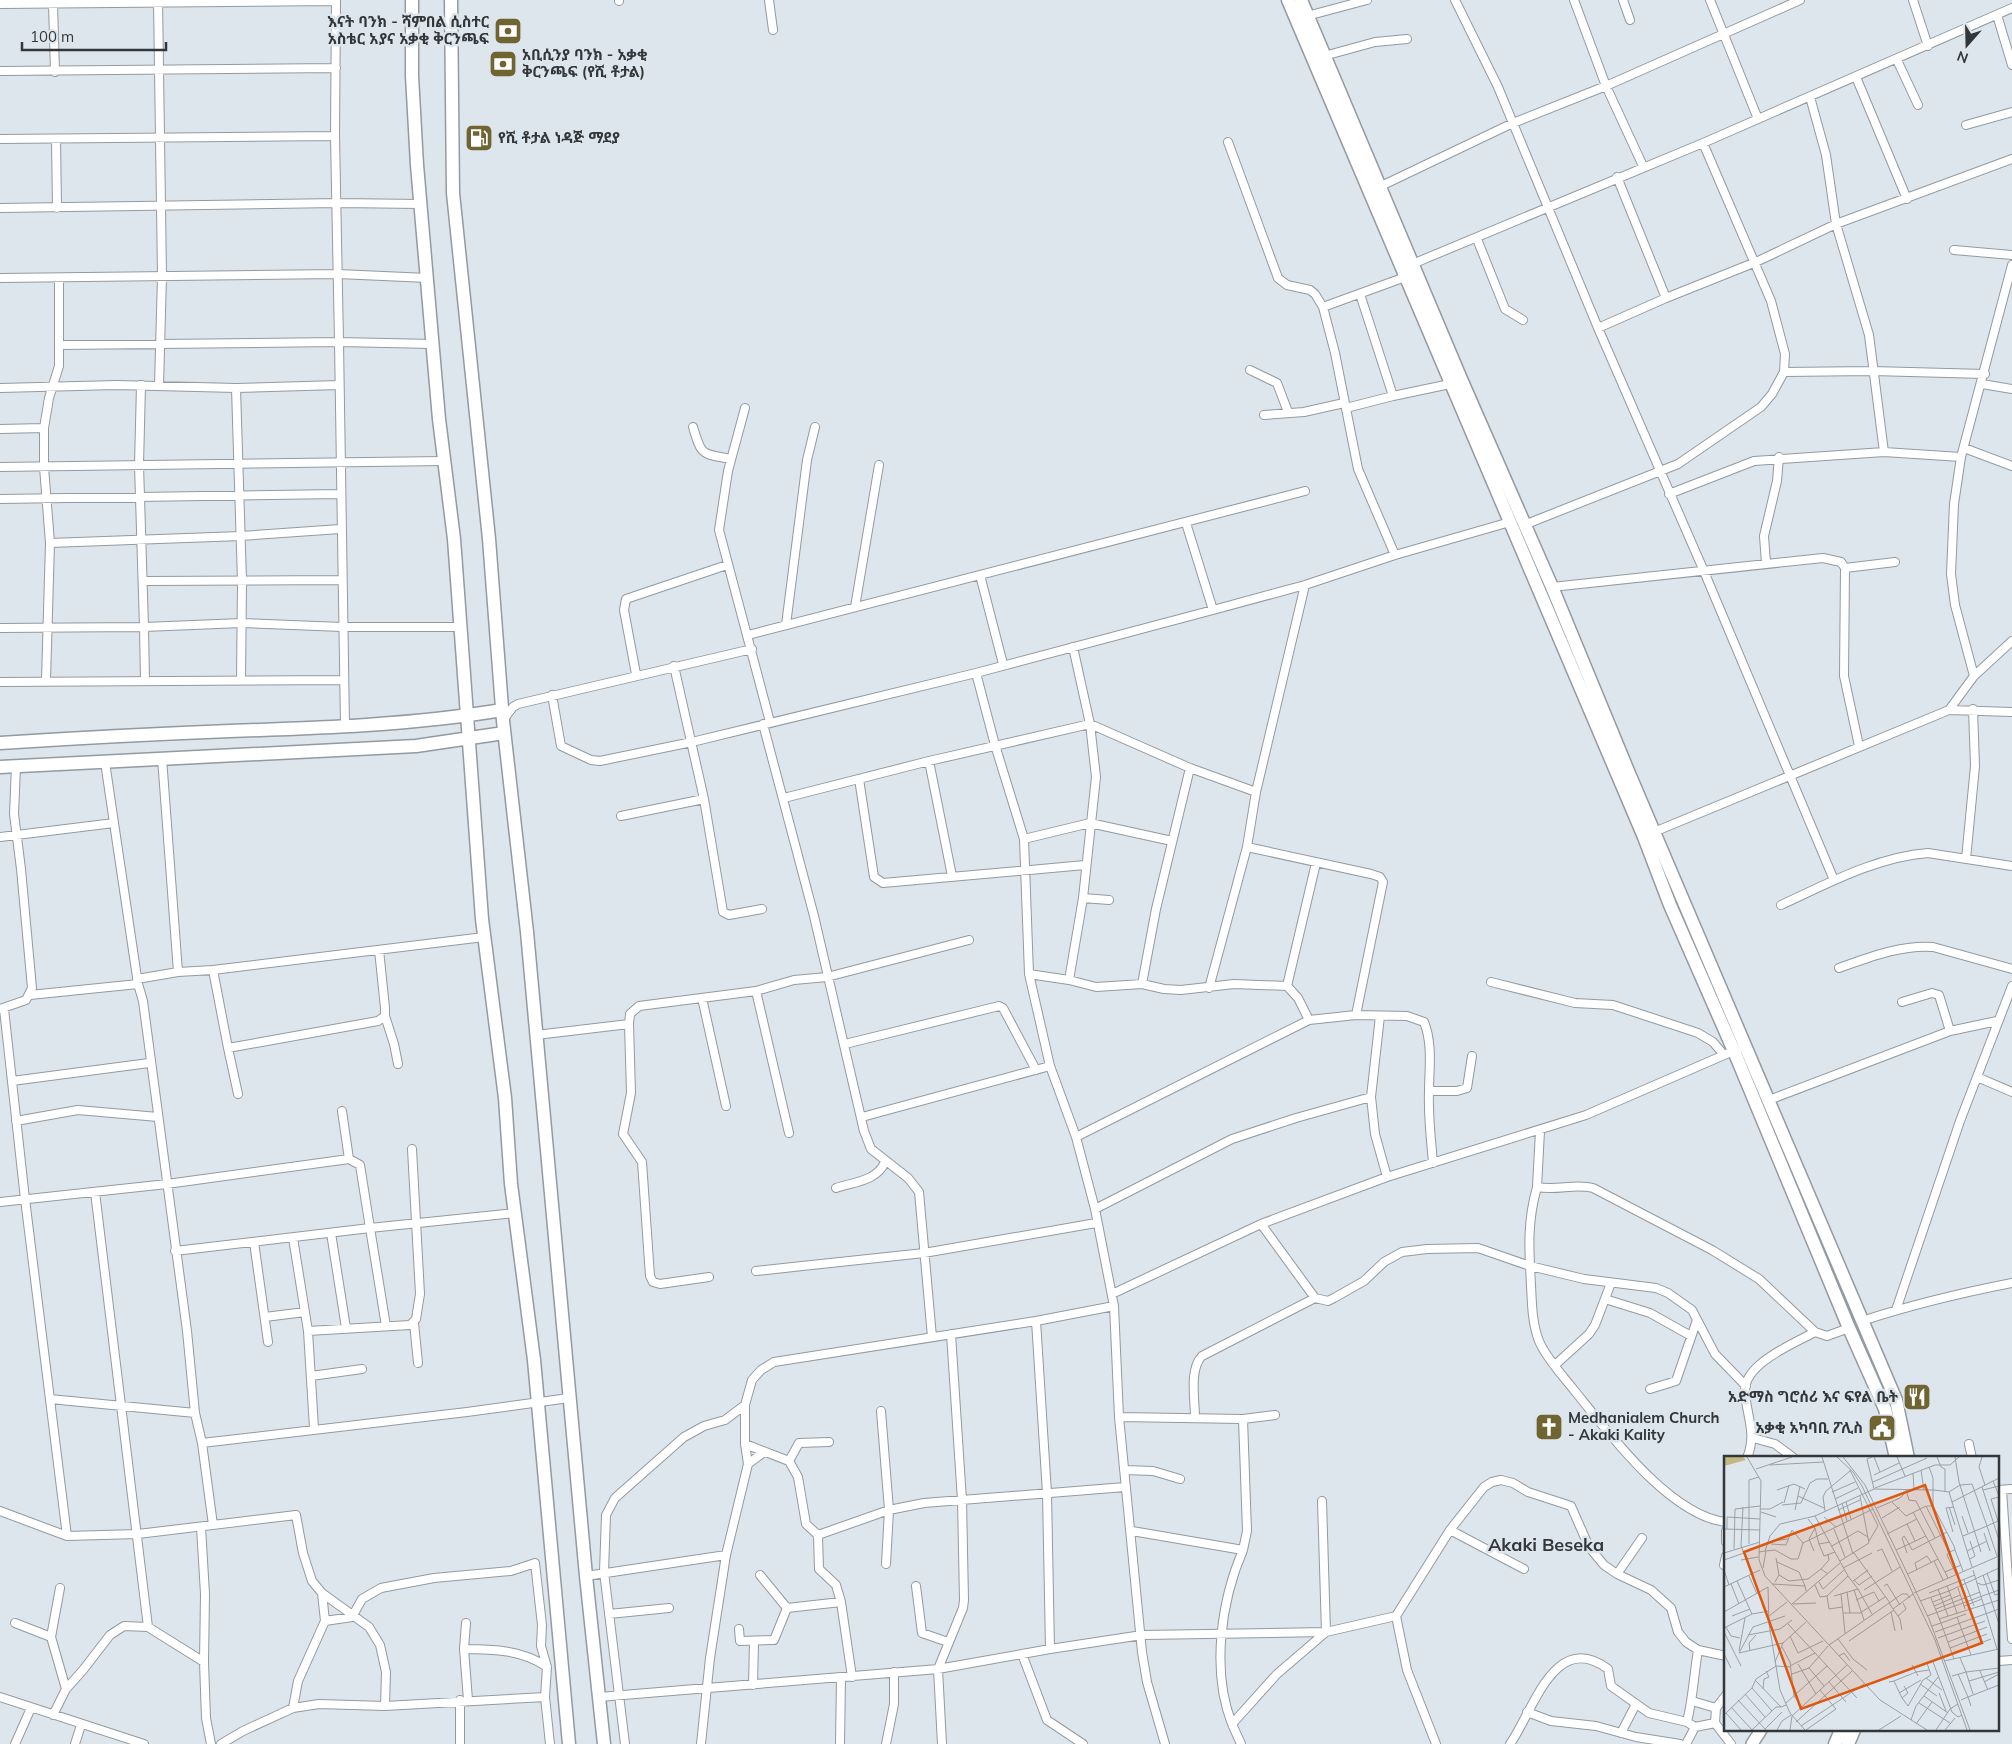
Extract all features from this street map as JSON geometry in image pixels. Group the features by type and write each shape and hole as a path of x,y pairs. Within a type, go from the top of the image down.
{"main road":[{"path":"412,0 412,76 421,204 444,461 454,539 484,937 505,1098 515,1213 534,1360 569,1744"},
{"path":"451,0 452,192 488,539 503,721 522,876 569,1398 604,1744"},
{"path":"1288,0 1552,587 1654,832 1735,1050 1848,1328 1886,1409 1896,1456"},
{"path":"1301,0 1379,187 1450,384 1644,836 1670,905 1735,1050 1769,1100 1896,1400 1908,1456"},
{"path":"0,743 106,736 345,726 468,716 503,721"},
{"path":"0,767 416,746 470,737 503,721"},
{"path":"1752,1744 1760,1732"},
{"path":"1835,1744 1840,1732"},
{"path":"1848,1744 1853,1732"}],"street":[{"path":"0,4 336,0 335,136 338,203 340,530 345,726"},
{"path":"769,0 773,30"},
{"path":"1307,16 1367,0"},
{"path":"1455,0 1495,79 1598,328 1659,472 1703,569 1834,880"},
{"path":"1574,0 1606,86 1643,166"},
{"path":"1624,0 1630,20"},
{"path":"1710,0 1758,119"},
{"path":"1379,187 1513,123 1723,36 1800,0"},
{"path":"1913,0 1928,46"},
{"path":"158,1 162,276 162,344 159,386"},
{"path":"53,4 55,72"},
{"path":"1323,307 1360,294 1477,239 1617,177 1897,60 2012,8"},
{"path":"1997,14 2012,65"},
{"path":"1324,56 1375,42 1407,39"},
{"path":"1897,60 1918,105"},
{"path":"0,71 336,68"},
{"path":"1856,77 1907,199"},
{"path":"1810,97 1826,155 1836,224 1869,335 1872,371 1884,452"},
{"path":"1966,125 2012,112"},
{"path":"0,139 161,136 335,136"},
{"path":"56,139 57,208"},
{"path":"1228,142 1278,278 1287,285 1310,290 1315,294 1323,307 1335,353 1358,469 1395,555"},
{"path":"1524,524 1659,472 1692,455 1761,407 1772,394 1784,372 1786,354 1772,301 1702,143"},
{"path":"1598,328 1756,262 1836,224 2012,159"},
{"path":"1617,177 1666,298"},
{"path":"0,208 338,203 421,204"},
{"path":"1477,239 1505,309 1523,320"},
{"path":"1954,250 2012,256"},
{"path":"1974,676 1955,605 1951,574 1954,504 1961,457 1985,374 2012,264"},
{"path":"0,278 338,274 428,278"},
{"path":"46,680 50,543 44,467 44,428 52,388 59,366 59,278"},
{"path":"1360,294 1393,396"},
{"path":"59,344 339,342 433,344"},
{"path":"1250,370 1277,383 1288,412"},
{"path":"1784,372 1872,371 1985,374"},
{"path":"1264,415 1304,412 1450,384"},
{"path":"1982,384 2012,389"},
{"path":"0,388 141,385 236,388 340,385"},
{"path":"141,385 139,465 143,538 145,680"},
{"path":"236,388 242,581 241,680"},
{"path":"745,408 731,459 719,530 727,565 752,649 784,798 845,1044 864,1131 871,1149 885,1162 908,1178 919,1192 932,1336"},
{"path":"693,427 700,450 704,453 731,459"},
{"path":"0,429 44,428"},
{"path":"786,625 807,460 814,428"},
{"path":"1964,448 2012,466"},
{"path":"1670,494 1742,464 1780,458 1884,452 1961,457"},
{"path":"1766,563 1764,536 1777,481 1780,458"},
{"path":"0,467 340,464 444,461"},
{"path":"855,607 879,465"},
{"path":"748,635 1305,490"},
{"path":"0,500 340,494"},
{"path":"1186,522 1213,610"},
{"path":"552,695 561,746 591,760 613,759 692,742 976,673 1003,664 1305,585 1395,555 1510,522"},
{"path":"50,543 143,538 240,536 340,530"},
{"path":"1552,587 1703,569 1823,558 1841,562 1845,568 1844,676 1858,746"},
{"path":"1845,568 1895,562"},
{"path":"636,674 624,610 626,599 727,565"},
{"path":"980,575 1003,664"},
{"path":"144,581 342,580"},
{"path":"1209,988 1247,847 1256,792 1305,585"},
{"path":"0,628 144,627 242,623 342,627 461,627"},
{"path":"1949,710 1974,676 2012,641"},
{"path":"1069,980 1083,898 1085,865 1096,777 1090,724 1073,647"},
{"path":"503,721 512,707 518,704 636,674 752,649"},
{"path":"674,666 686,726 692,742 704,798 723,912 729,915 762,909"},
{"path":"976,673 995,745 1024,839 1029,974 1050,1066 1076,1137 1095,1209 1096,1224 1112,1294 1119,1417 1125,1487 1132,1531 1142,1652 1147,1682 1165,1744"},
{"path":"0,682 46,680 344,680"},
{"path":"1654,832 1790,778 1858,746 1949,710 1973,709 2012,712"},
{"path":"1966,859 1975,766 1973,709"},
{"path":"784,798 995,745 1090,724 1190,768 1256,792"},
{"path":"162,758 178,972"},
{"path":"929,761 952,876"},
{"path":"105,762 138,982 143,1001 187,1331 195,1413 202,1443 213,1525"},
{"path":"16,766 14,814 22,869 32,988 26,1000 2,1009 67,1536"},
{"path":"1142,984 1172,840 1190,768"},
{"path":"859,779 874,876 877,881 883,883 1085,865"},
{"path":"621,816 704,798"},
{"path":"0,837 114,823"},
{"path":"1024,839 1090,823 1172,840"},
{"path":"1247,847 1316,864 1371,874 1380,878 1383,882 1356,1015"},
{"path":"1781,905 1834,880 1877,864 1919,854 1928,853 2012,866"},
{"path":"1287,986 1316,864"},
{"path":"1083,898 1110,900"},
{"path":"30,995 138,982 178,972 213,970 484,937"},
{"path":"709,1278 660,1284 653,1282 650,1276 642,1162 623,1134 631,1093 630,1014 639,1006 756,991 794,980 827,977 969,940"},
{"path":"1839,968 1900,948 1920,946 1934,947 2012,969"},
{"path":"379,950 385,1016 398,1064"},
{"path":"213,970 238,1094"},
{"path":"1029,974 1069,980 1096,987 1142,984 1164,989 1209,988 1234,984 1287,986 1298,998 1309,1020"},
{"path":"1491,982 1575,1003 1613,1005 1698,1033 1713,1042 1735,1050"},
{"path":"1896,1310 1997,1021 2012,986"},
{"path":"756,991 789,1133"},
{"path":"1902,1002 1932,993 1939,994 1950,1031"},
{"path":"702,998 726,1106"},
{"path":"845,1044 1000,1006 1003,1008 1036,1070"},
{"path":"1076,1137 1309,1020 1356,1015 1407,1016 1424,1022 1428,1031 1433,1163"},
{"path":"228,1048 378,1021 385,1016"},
{"path":"1380,1016 1371,1097 1375,1134 1387,1177"},
{"path":"1769,1100 1950,1031 1997,1021"},
{"path":"536,1035 630,1024"},
{"path":"1112,1294 1261,1224 1387,1177 1540,1131 1586,1115 1735,1050"},
{"path":"1429,1092 1457,1091 1467,1088 1472,1056"},
{"path":"12,1081 150,1063"},
{"path":"862,1117 1050,1066"},
{"path":"1977,1078 2012,1092"},
{"path":"1095,1209 1232,1139 1296,1118 1371,1097"},
{"path":"16,1121 78,1110 158,1117"},
{"path":"342,1111 349,1159"},
{"path":"1540,1131 1537,1188 1533,1201 1528,1245 1536,1330 1540,1344 1622,1449 1672,1496 1706,1519 1724,1522"},
{"path":"412,1149 420,1294 418,1312 414,1323 418,1363"},
{"path":"0,1202 167,1184 349,1159 360,1165 386,1326"},
{"path":"836,1188 872,1177 881,1171 885,1162"},
{"path":"1537,1188 1552,1190 1586,1186 1605,1193 1712,1250 1759,1279 1815,1332 1826,1336 1848,1328"},
{"path":"95,1192 148,1627"},
{"path":"176,1251 331,1232 515,1213"},
{"path":"756,1271 924,1253 1096,1224"},
{"path":"1261,1224 1315,1298"},
{"path":"331,1232 346,1328"},
{"path":"293,1238 308,1331 314,1428"},
{"path":"254,1242 268,1342"},
{"path":"1195,1417 1196,1369 1197,1361 1202,1356 1315,1298 1328,1301 1364,1281 1394,1256 1414,1250 1472,1246 1530,1266 1584,1279 1649,1287 1668,1293 1692,1310 1715,1354 1746,1386"},
{"path":"1555,1365 1589,1334 1612,1283"},
{"path":"1862,1321 1896,1310 2012,1283"},
{"path":"1605,1299 1650,1312 1691,1336"},
{"path":"701,1744 710,1658 726,1555 748,1464 745,1444 745,1405 752,1380 761,1370 774,1362 1036,1321 1114,1306"},
{"path":"265,1317 305,1312"},
{"path":"1650,1389 1676,1381 1697,1320"},
{"path":"1036,1321 1047,1492 1050,1648"},
{"path":"308,1331 414,1323"},
{"path":"1748,1456 1753,1438 1745,1393 1746,1386 1755,1370 1768,1358 1815,1332"},
{"path":"942,1744 938,1669 964,1600 962,1500 951,1334"},
{"path":"311,1376 362,1370"},
{"path":"202,1443 569,1398"},
{"path":"50,1399 122,1404 195,1413"},
{"path":"625,1744 604,1572 606,1515 616,1498 684,1437 704,1426 725,1420 745,1405"},
{"path":"881,1411 889,1510 886,1564"},
{"path":"1119,1417 1243,1419 1275,1415"},
{"path":"1241,1744 1223,1697 1222,1633 1229,1588 1243,1550 1247,1531 1243,1419"},
{"path":"1753,1438 1775,1444 1791,1456"},
{"path":"790,1461 799,1443 829,1442"},
{"path":"745,1444 790,1461 798,1477 806,1524 818,1535 820,1569 823,1575 836,1585 841,1602 852,1677"},
{"path":"1969,1444 1972,1456"},
{"path":"748,1464 764,1452"},
{"path":"1124,1470 1153,1472 1180,1479"},
{"path":"1436,1744 1407,1670 1396,1616 1450,1530 1484,1487 1492,1482 1501,1480 1513,1483 1528,1492 1571,1506 1589,1547 1604,1565 1651,1590 1671,1608 1680,1637 1698,1650 1724,1656"},
{"path":"818,1535 889,1510 924,1503 1125,1487"},
{"path":"2012,1489 2000,1490 2010,1565 2012,1639"},
{"path":"1322,1501 1326,1632"},
{"path":"0,1511 67,1536 138,1534 296,1515 303,1553 312,1581 322,1593 368,1627 380,1646 386,1672 385,1706"},
{"path":"201,1526 205,1594 204,1662 206,1718 211,1744"},
{"path":"1450,1530 1524,1569"},
{"path":"1132,1531 1243,1550"},
{"path":"1618,1574 1642,1538"},
{"path":"586,1576 726,1555"},
{"path":"352,1617 362,1599 381,1588 434,1578 511,1571 535,1563 542,1626 542,1646 546,1667 545,1697 550,1744"},
{"path":"760,1575 787,1608"},
{"path":"916,1586 922,1633 948,1642"},
{"path":"60,1588 51,1637 66,1689"},
{"path":"293,1708 298,1681 325,1620 322,1593"},
{"path":"787,1608 841,1602"},
{"path":"609,1614 669,1608"},
{"path":"739,1629 740,1641 774,1640 787,1608"},
{"path":"599,1697 938,1669 1050,1648 1142,1635 1326,1632 1396,1616"},
{"path":"325,1620 352,1617"},
{"path":"15,1623 51,1637"},
{"path":"460,1744 464,1700 466,1623"},
{"path":"53,1715 66,1689 110,1635 124,1626 148,1627 204,1662"},
{"path":"1232,1724 1277,1674 1326,1632"},
{"path":"753,1684 754,1642"},
{"path":"464,1648 516,1653 534,1658 546,1667"},
{"path":"1687,1722 1692,1701 1692,1687 1698,1650"},
{"path":"1022,1654 1047,1720 1083,1744"},
{"path":"1512,1743 1538,1694 1561,1664 1568,1659 1579,1657 1608,1669 1612,1686 1649,1713 1687,1722 1695,1727 1715,1723"},
{"path":"886,1744 894,1704 894,1672"},
{"path":"840,1744 841,1678"},
{"path":"0,1697 128,1742 144,1744"},
{"path":"221,1744 243,1731 293,1708 341,1704 385,1706 464,1700 545,1697"},
{"path":"1724,1698 1716,1708 1715,1723 1731,1744"},
{"path":"1692,1701 1716,1708"},
{"path":"1621,1733 1636,1704"},
{"path":"15,1744 31,1708"},
{"path":"1528,1712 1551,1721 1596,1726 1621,1733 1680,1744"},
{"path":"75,1744 81,1724"},
{"path":"1686,1744 1695,1727"}],"place":[{"name":"እናት ባንክ - ሻምበል ሲስተር አስቴር አያና አቃቂ ቅርንጫፍ","path":"508,31"},
{"name":"አቢሲንያ ባንክ - አቃቂ ቅርንጫፍ (የሺ ቶታል)","path":"503,64"},
{"name":"የሺ ቶታል ነዳጅ ማደያ","path":"479,138"},
{"name":"አድማስ ግሮሰሪ እና ፍየል ቤት","path":"1917,1397"},
{"name":"Medhanialem Church - Akaki Kality","path":"1549,1427"},
{"name":"አቃቂ አካባቢ ፖሊስ","path":"1882,1428"}],"district":[{"name":"Akaki Beseka","path":"1546,1545"}]}
